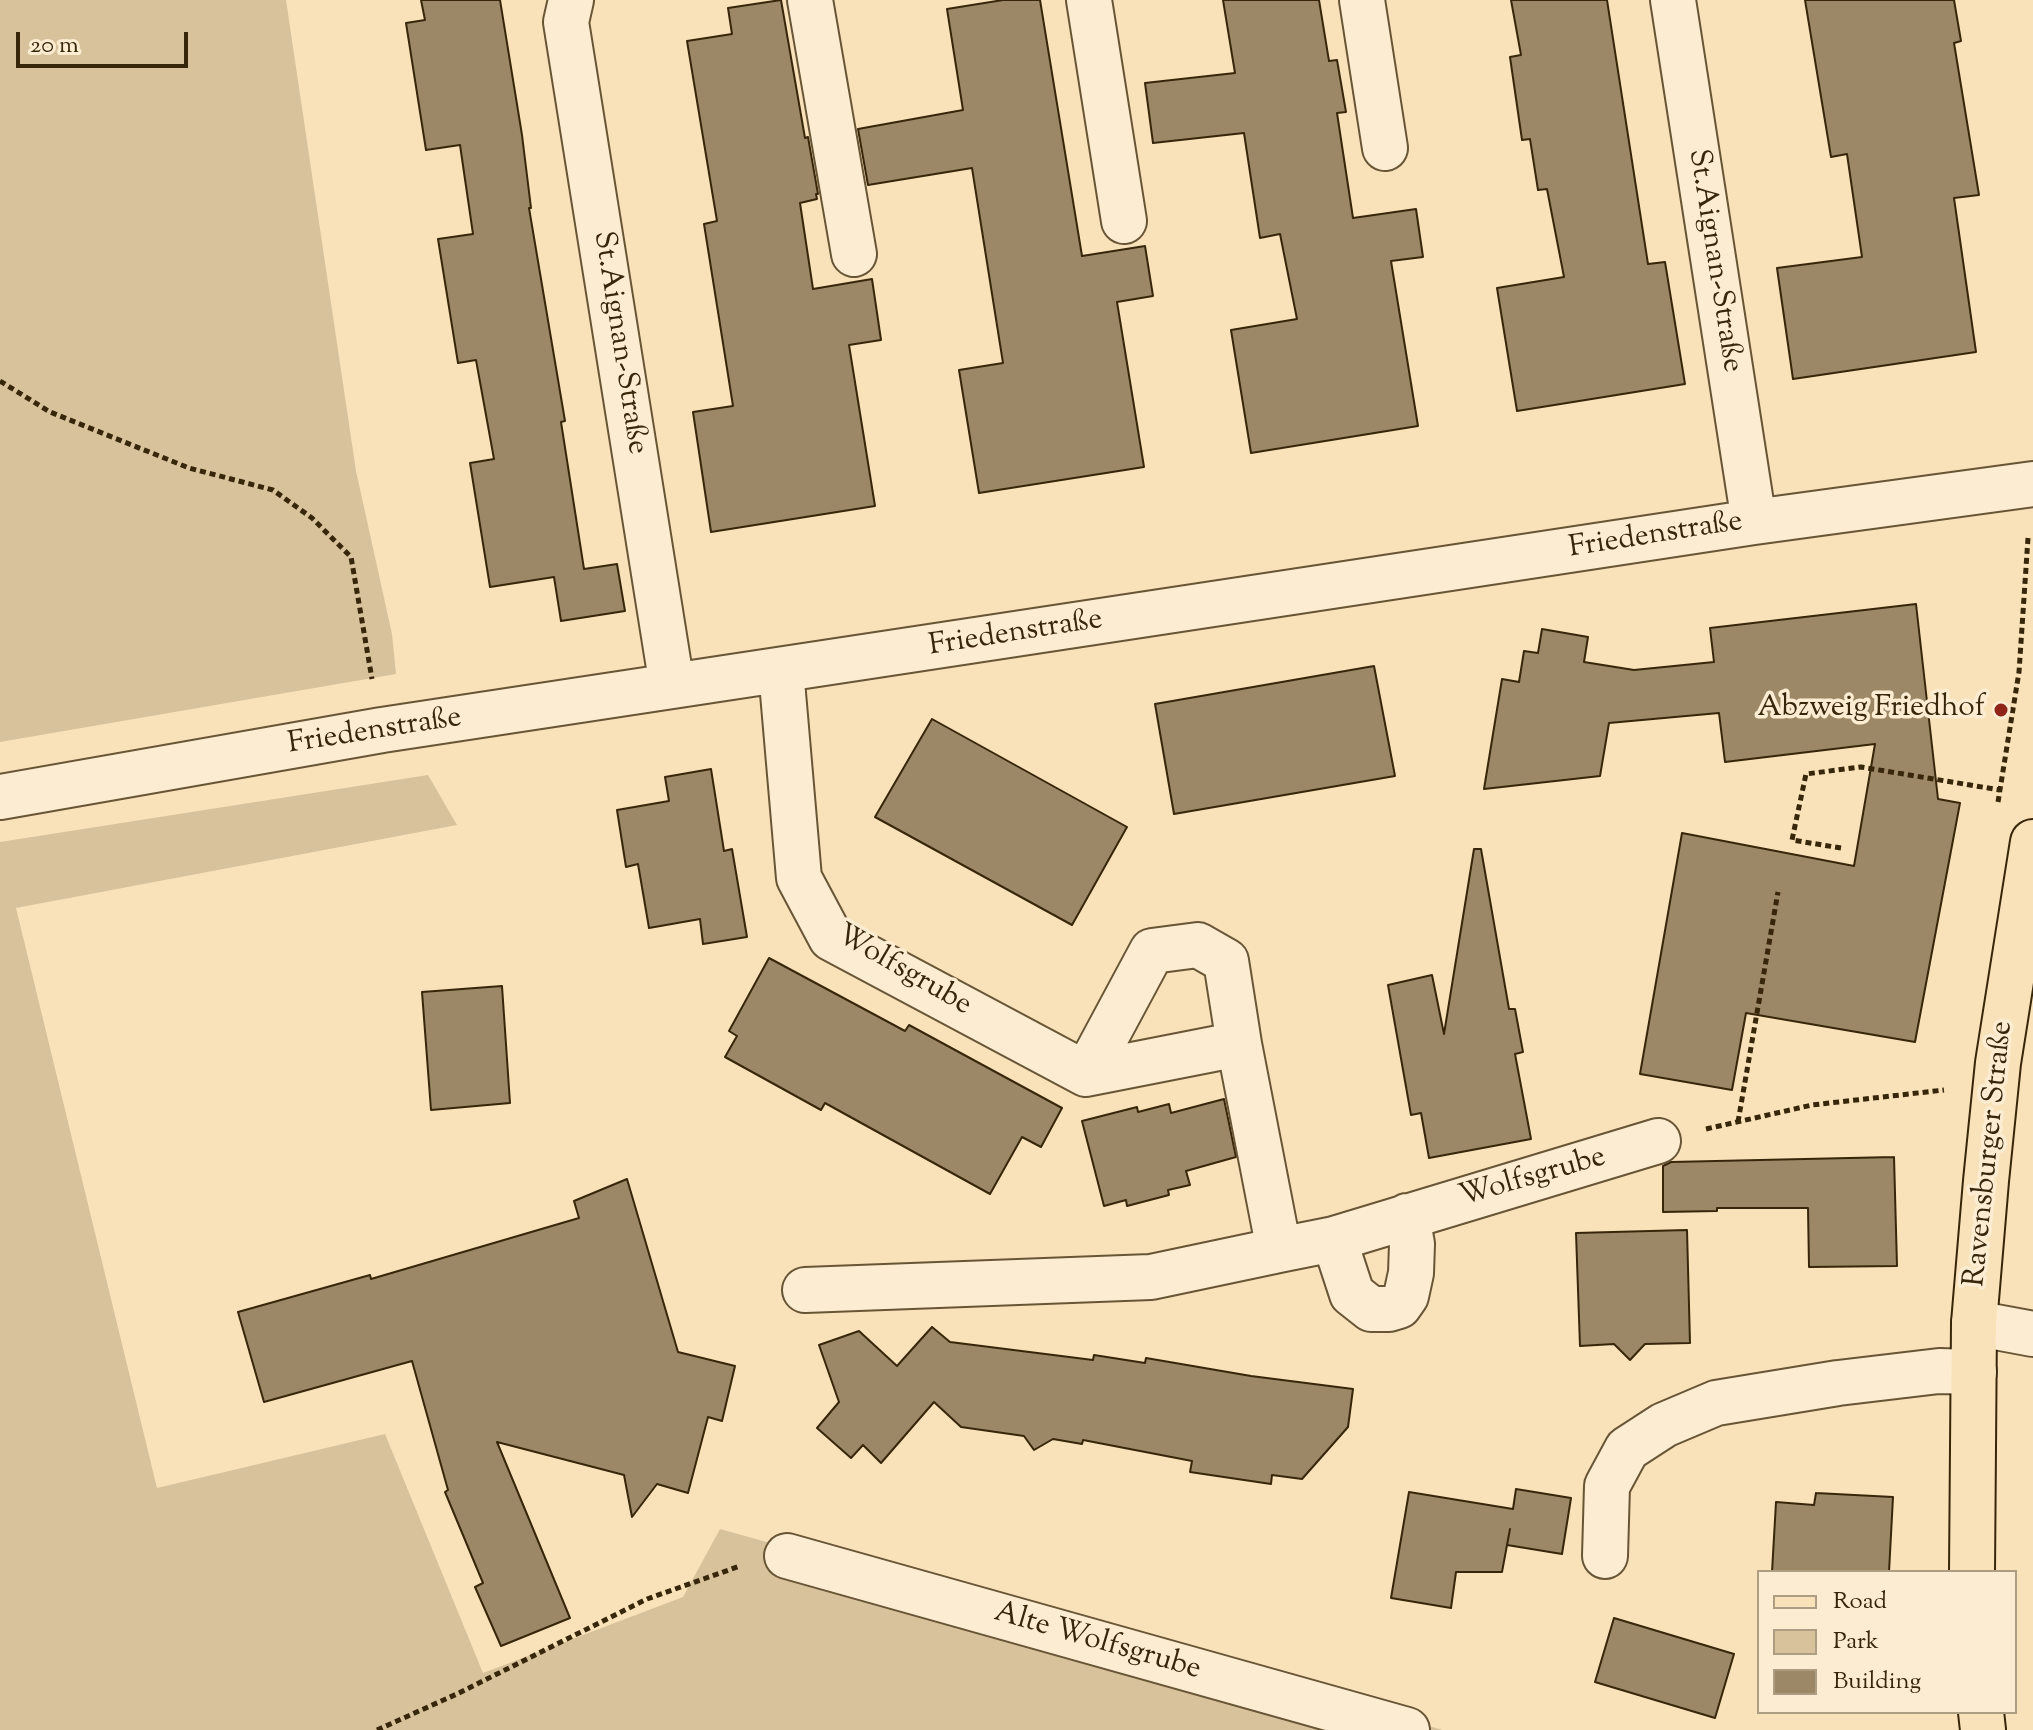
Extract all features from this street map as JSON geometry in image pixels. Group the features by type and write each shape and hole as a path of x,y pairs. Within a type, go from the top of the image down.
{"main road":[{"name":"Ravensburger Straße","path":"1972,1570 1974,1323 1998,1063 2033,842"}],"street":[{"name":"St.Aignan-Straße","path":"571,0 566,22 672,686"},
{"path":"810,0 854,254"},
{"path":"1089,0 1124,221"},
{"path":"1362,0 1385,148"},
{"name":"St.Aignan-Straße","path":"1673,0 1754,522"},
{"name":"Friedenstraße","path":"0,797 382,730 1754,522 2033,484"},
{"name":"Wolfsgrube","path":"781,670 799,878 831,938 1086,1074"},
{"path":"1086,1074 1152,951 1198,945 1226,961 1279,1250"},
{"path":"1086,1074 1239,1044"},
{"name":"Wolfsgrube","path":"805,1290 1151,1277 1334,1239 1658,1141"},
{"path":"1334,1239 1352,1294 1371,1309 1399,1306 1406,1296 1411,1273 1412,1244 1407,1216"},
{"name":"Ravensburger Straße","path":"1974,1323 2033,1334"},
{"path":"1605,1556 1607,1486 1627,1449 1664,1425 1716,1403 1838,1383 1939,1371 1974,1372"},
{"name":"Alte Wolfsgrube","path":"787,1556 1407,1730"}],"path":[{"path":"0,381 50,412 138,448 189,468 273,490 312,518 351,557 382,730"},
{"path":"1841,848 1792,840 1806,774 1861,767 2000,790"},
{"path":"1738,1122 1778,892"},
{"path":"1658,1141 1812,1105 1956,1088"},
{"path":"377,1730 459,1693 647,1599 728,1569 787,1556"}],"green space":[{"path":"0,0 286,0 356,471 392,634 396,674 0,742"},
{"path":"428,775 457,825 16,908 157,1488 385,1434 483,1673 683,1597 720,1529 1443,1730 0,1730 0,842"}],"building":[{"path":"421,0 500,0 522,135 529,208 565,421 561,422 584,569 617,564 625,611 561,621 554,577 490,587 470,463 494,459 476,360 458,363 438,239 473,234 460,145 426,150 406,23 425,20"},
{"path":"781,0 818,194 817,199 800,203 813,289 872,279 881,340 849,345 875,506 711,532 693,412 733,406 704,224 717,221 687,41 732,34 728,8"},
{"path":"1003,0 1040,0 1082,256 1145,246 1153,296 1117,302 1144,467 979,493 959,370 1003,363 972,168 868,185 858,129 963,110 947,9"},
{"path":"1223,0 1319,0 1329,61 1337,60 1346,112 1337,113 1353,218 1416,209 1423,257 1391,261 1418,426 1251,453 1231,330 1297,319 1280,234 1260,238 1244,133 1153,143 1145,83 1235,73"},
{"path":"1511,0 1607,0 1648,264 1665,262 1685,384 1517,411 1497,288 1564,277 1547,189 1538,190 1530,139 1522,140 1510,57 1521,55"},
{"path":"1805,0 1954,0 1961,41 1954,43 1979,195 1954,198 1976,352 1793,379 1777,268 1862,257 1847,154 1831,157"},
{"path":"1916,604 1938,799 1960,803 1915,1042 1746,1013 1732,1090 1640,1074 1682,833 1854,866 1875,744 1725,762 1719,713 1609,723 1600,776 1484,789 1502,679 1519,682 1524,651 1538,653 1542,629 1588,637 1584,662 1634,670 1714,662 1710,628"},
{"path":"1374,666 1395,776 1174,814 1155,704"},
{"path":"932,719 1127,827 1072,925 875,817"},
{"path":"711,769 724,851 732,849 747,937 703,944 700,919 649,928 638,864 626,867 617,810 669,801 665,777"},
{"path":"1474,849 1481,849 1509,1009 1515,1009 1523,1052 1515,1054 1531,1139 1429,1158 1421,1113 1411,1115 1388,985 1432,975 1444,1034"},
{"path":"769,958 905,1031 909,1025 1062,1108 1041,1147 1022,1137 990,1194 825,1103 821,1110 725,1057 737,1036 729,1031"},
{"path":"502,986 510,1103 431,1110 422,992"},
{"path":"1224,1099 1236,1157 1186,1171 1190,1185 1168,1190 1169,1195 1127,1206 1126,1200 1104,1206 1082,1121 1137,1107 1138,1112 1169,1104 1171,1113"},
{"path":"1894,1157 1897,1266 1809,1267 1808,1208 1717,1208 1717,1211 1663,1212 1663,1166 1671,1162"},
{"path":"627,1179 678,1352 735,1366 722,1421 708,1417 688,1493 657,1484 632,1517 624,1475 497,1442 570,1618 501,1646 475,1587 483,1583 445,1492 448,1490 412,1361 264,1402 238,1312 370,1275 371,1279 579,1218 574,1201"},
{"path":"1687,1230 1690,1343 1645,1344 1630,1360 1614,1344 1580,1346 1576,1233"},
{"path":"932,1327 950,1342 1093,1360 1094,1355 1145,1363 1146,1358 1353,1389 1348,1427 1302,1479 1272,1475 1271,1484 1190,1472 1192,1461 1083,1440 1082,1444 1053,1439 1034,1450 1024,1436 961,1427 934,1402 881,1463 863,1445 851,1458 817,1428 839,1402 819,1345 859,1331 897,1366"},
{"path":"1516,1489 1571,1498 1562,1554 1507,1545 1502,1572 1456,1572 1451,1608 1391,1598 1409,1492 1513,1509"},
{"path":"1816,1493 1893,1497 1889,1570 1772,1570 1776,1502 1814,1505"},
{"path":"1614,1618 1734,1654 1715,1718 1595,1682"}],"place":[{"name":"Abzweig Friedhof","path":"2001,710"}]}
